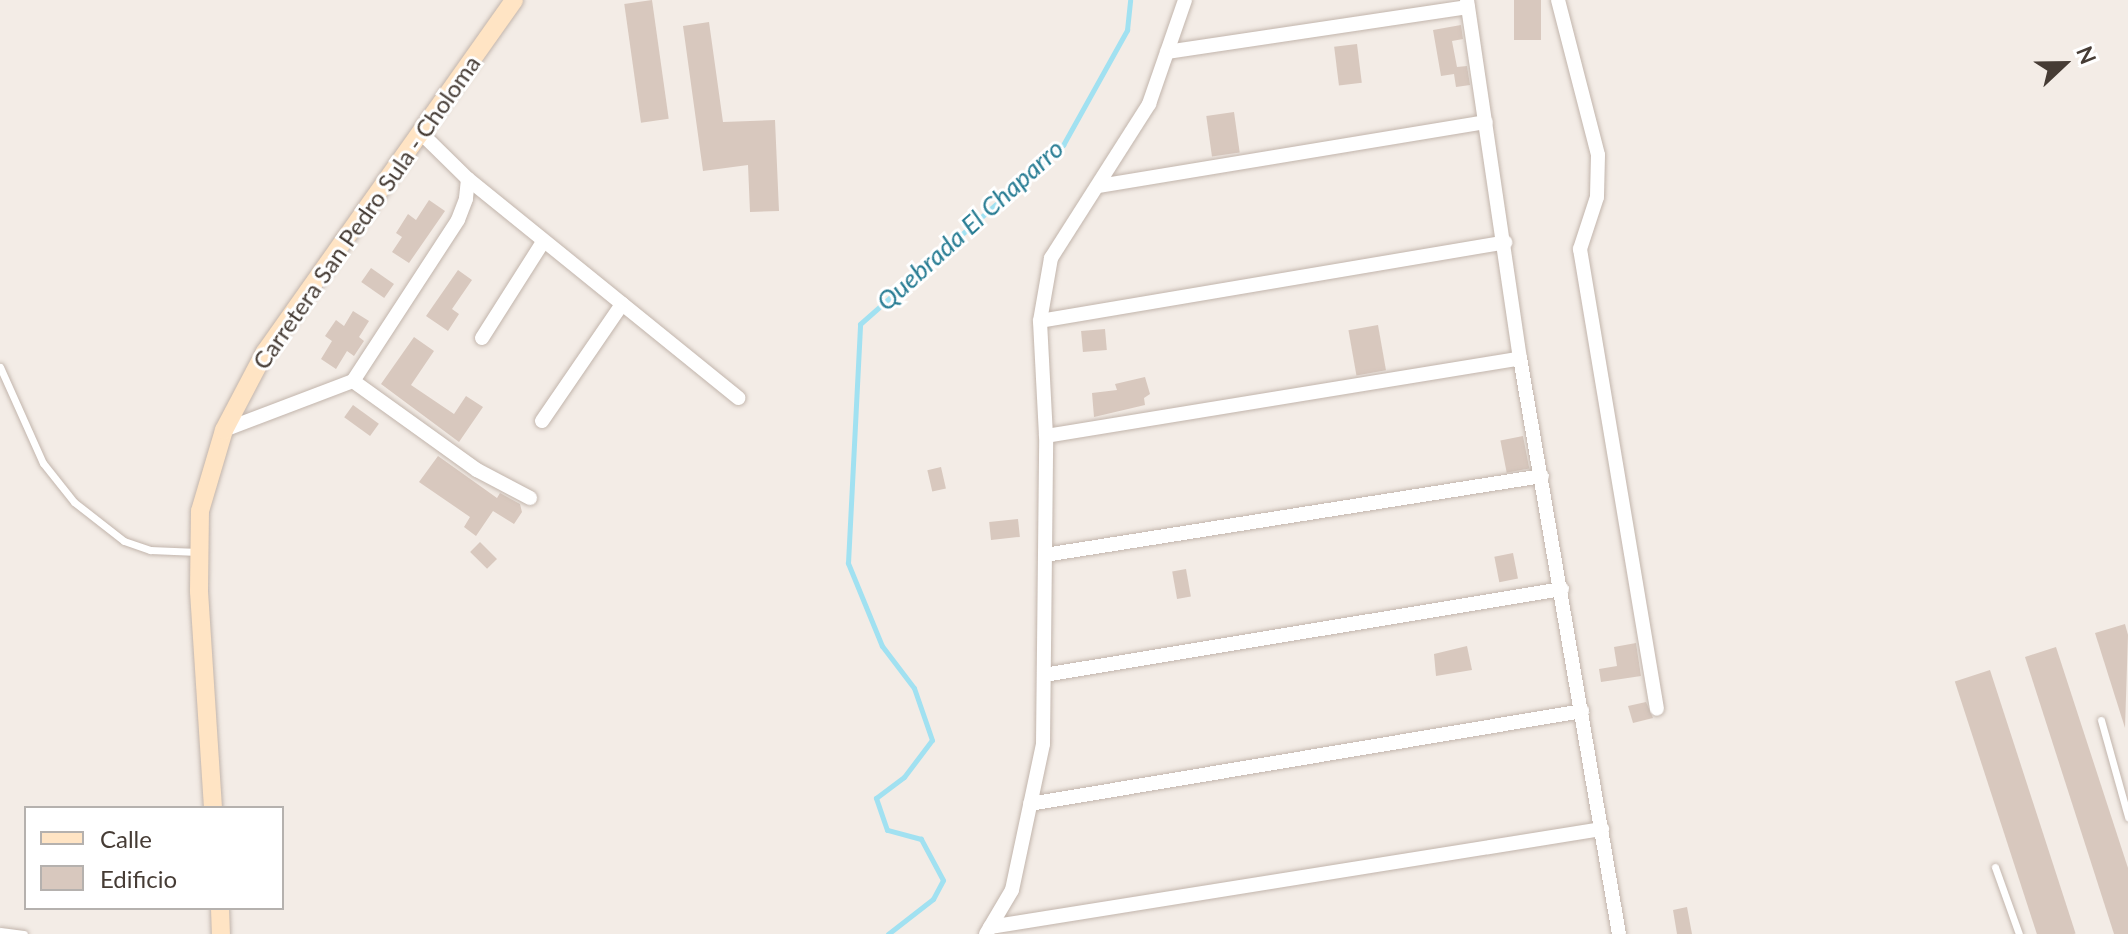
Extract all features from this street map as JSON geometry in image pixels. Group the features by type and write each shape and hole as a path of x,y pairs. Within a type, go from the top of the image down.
{"main road":[{"name":"Carretera San Pedro Sula - Choloma","path":"213,806 200,511 224,430 265,352 514,0"},
{"path":"220,910 221,934"}],"street":[{"path":"988,931 1012,890 1043,744 1046,436 1040,321 1051,258 1149,104 1185,0"},
{"path":"1558,0 1598,155 1597,197 1580,249 1657,709"},
{"path":"1167,52 1467,3 1520,358 1619,934"},
{"path":"1099,186 1486,122"},
{"path":"420,132 468,179 543,242 738,398"},
{"path":"224,430 353,381 458,220 468,179"},
{"path":"482,338 543,242"},
{"path":"1040,321 1505,242"},
{"path":"542,421 622,304"},
{"path":"1046,436 1520,358"},
{"path":"353,381 477,470 530,498"},
{"path":"1045,555 1542,476"},
{"path":"1044,675 1562,589"},
{"path":"1030,804 1582,711"},
{"path":"988,931 1602,829"}],"lane":[{"path":"0,367 43,463 74,502 124,541 150,550 200,553"},
{"path":"2101,720 2128,817"},
{"path":"1995,867 2019,934"},
{"path":"0,931 24,934"}],"building":[{"path":"652,0 669,119 641,123 624,4"},
{"path":"1514,0 1541,0 1541,40 1514,40"},
{"path":"709,22 723,122 775,120 779,211 750,212 748,165 703,171 683,26"},
{"path":"1461,25 1463,39 1452,41 1457,67 1467,66 1470,85 1456,87 1454,74 1441,76 1433,30"},
{"path":"1357,44 1362,83 1339,86 1334,47"},
{"path":"1234,112 1240,153 1212,156 1206,116"},
{"path":"429,200 445,211 409,263 392,252 402,237 396,233 408,214 416,220"},
{"path":"371,268 394,284 384,298 361,282"},
{"path":"458,270 472,280 452,309 459,314 448,331 426,316"},
{"path":"353,311 369,321 359,337 364,341 354,356 347,351 336,369 321,359 332,341 325,336 336,320 344,326"},
{"path":"1378,325 1386,370 1356,376 1348,330"},
{"path":"1105,329 1107,350 1083,352 1081,331"},
{"path":"414,337 434,351 411,385 454,414 466,396 483,407 459,442 381,384"},
{"path":"1145,377 1150,394 1144,398 1145,405 1094,417 1092,393 1117,390 1115,384"},
{"path":"353,405 379,424 370,436 344,417"},
{"path":"1523,436 1529,468 1507,473 1500,440"},
{"path":"438,456 497,498 500,493 520,504 522,512 514,524 493,511 476,536 464,527 470,517 419,482"},
{"path":"941,467 946,488 932,492 927,470"},
{"path":"1018,519 1020,537 991,540 989,522"},
{"path":"480,542 497,559 487,569 470,552"},
{"path":"1513,553 1518,579 1499,582 1494,557"},
{"path":"1186,569 1191,597 1177,599 1172,571"},
{"path":"2125,624 2128,635 2125,728 2095,633"},
{"path":"1636,643 1641,676 1601,682 1599,669 1617,666 1614,647"},
{"path":"1467,646 1472,670 1436,676 1434,654"},
{"path":"2056,647 2128,868 2128,934 2114,934 2025,657"},
{"path":"1990,670 2076,933 2037,934 1955,681"},
{"path":"1646,702 1653,718 1633,723 1628,706"},
{"path":"1687,907 1692,934 1677,934 1673,910"}],"waterway":[{"name":"Quebrada El Chaparro","path":"888,934 933,899 943,880 921,839 887,830 876,798 904,777 932,740 914,688 882,646 848,563 860,324 1063,145 1127,30 1130,0"}]}
